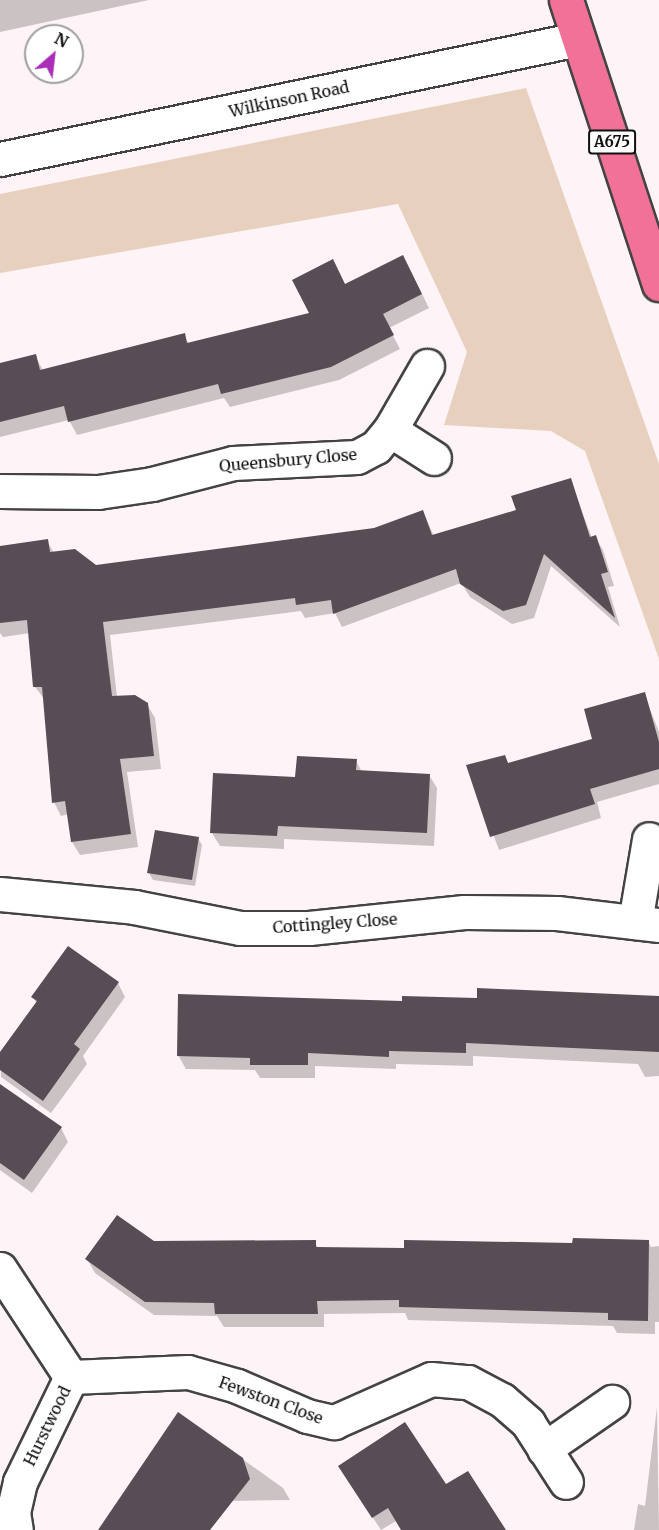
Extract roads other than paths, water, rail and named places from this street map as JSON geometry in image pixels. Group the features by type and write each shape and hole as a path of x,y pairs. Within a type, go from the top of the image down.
{"main road":[{"name":"A675","path":"566,0 659,284"}],"street":[{"name":"Wilkinson Road","path":"0,159 578,39"},
{"name":"Queensbury Close","path":"0,491 98,492 152,484 233,463 357,458 376,447 390,430 427,366"},
{"path":"390,430 434,458"},
{"name":"Cottingley Close","path":"0,894 134,907 240,928 309,928 464,912 557,913 647,924 649,839"},
{"name":"Hurstwood","path":"0,1269 71,1377 20,1482 13,1512 16,1530"},
{"name":"Fewston Close","path":"71,1377 188,1372 237,1386 307,1416 334,1422 431,1379 468,1382 502,1400 519,1415 566,1482"},
{"path":"544,1449 612,1402"}]}
